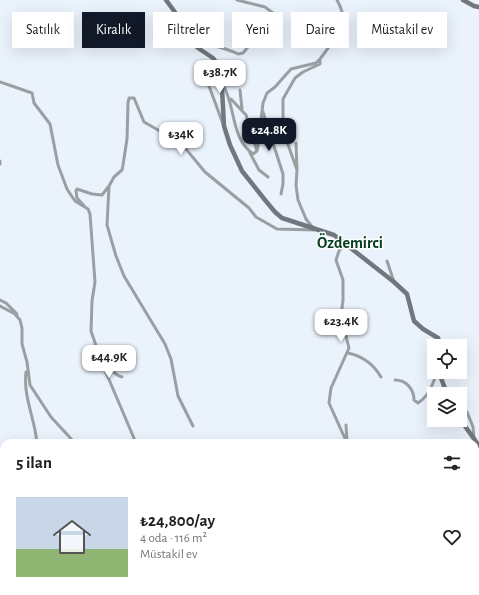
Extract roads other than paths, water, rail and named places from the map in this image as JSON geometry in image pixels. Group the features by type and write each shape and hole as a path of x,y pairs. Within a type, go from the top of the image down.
{"street":[{"path":"166,0 175,12"},
{"path":"220,48 238,54 243,53 272,18 274,13 265,7 237,0"},
{"path":"257,151 262,111 267,93 275,87 287,72 295,67 316,63 343,28 342,12 337,0"},
{"path":"463,0 479,7"},
{"path":"198,48 213,58 221,70 224,126"},
{"path":"297,170 288,147 282,125 283,99 295,78 303,72 320,64 320,59"},
{"path":"200,74 209,86 230,145 242,171 275,212 282,218 334,235 346,243 407,294 414,321 438,339"},
{"path":"0,82 32,93 34,103 50,124 58,165 67,190 75,201 88,210"},
{"path":"222,83 229,96 243,111 248,120 253,142 257,151"},
{"path":"240,90 243,111"},
{"path":"229,96 235,124 243,142 259,170 268,177"},
{"path":"134,439 102,363 91,331 92,301 95,282 90,214 77,198 76,191 77,189 97,196 102,195 110,186 114,177 122,170 127,139 129,98 134,98 144,122 181,143 205,172 249,208 256,217 277,229 316,230"},
{"path":"262,111 283,174 281,194"},
{"path":"296,143 296,185 299,205 309,224 316,230"},
{"path":"249,151 253,154 257,151"},
{"path":"110,186 107,225 116,256 124,276 165,344 171,359 178,396 193,426"},
{"path":"346,243 339,251 336,260 343,280 341,316 349,343 348,354 331,388 329,403 346,439"},
{"path":"387,261 394,282"},
{"path":"0,300 6,303 18,316 22,328 22,344 28,367 30,385 50,417 71,439"},
{"path":"0,306 8,309 18,316"},
{"path":"348,354 363,359 372,365 381,378"},
{"path":"102,363 107,365 117,376 122,377"},
{"path":"28,367 25,378 26,393 36,439"},
{"path":"395,380 401,380 409,386 414,395 414,400 418,403 423,400 429,392 434,379"},
{"path":"467,412 473,427 474,438"},
{"path":"346,425 347,439"},
{"path":"466,427 474,438"}],"district":[{"name":"Özdemirci","path":"350,242"}]}
